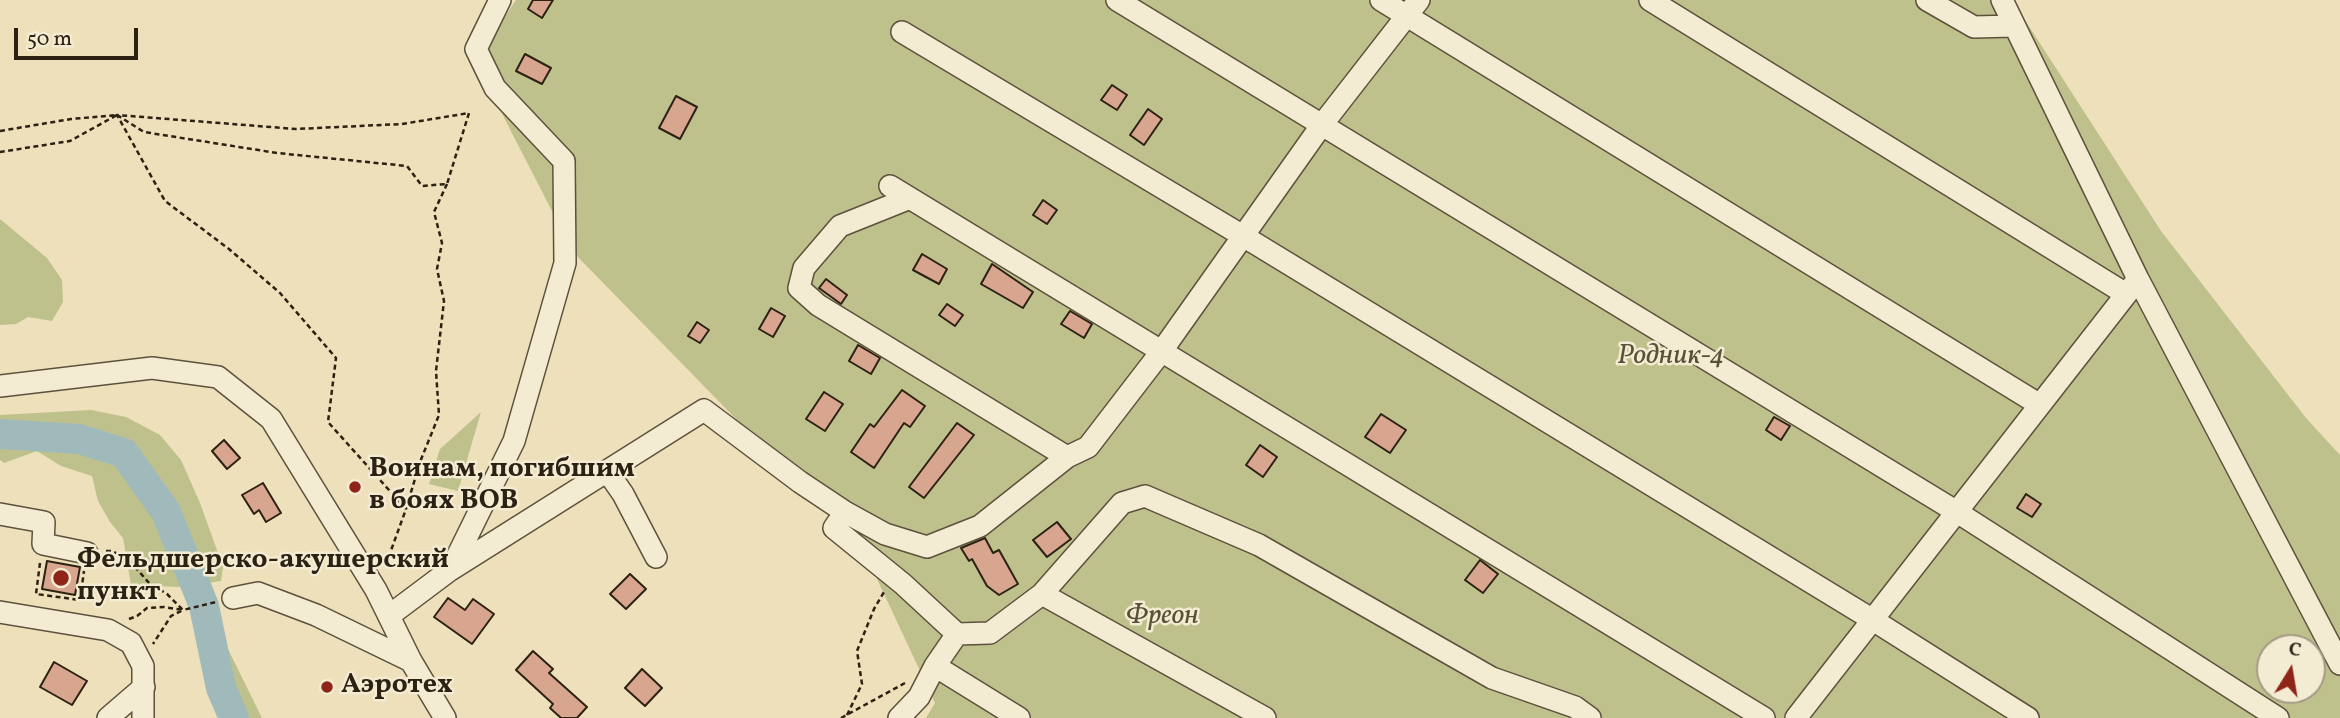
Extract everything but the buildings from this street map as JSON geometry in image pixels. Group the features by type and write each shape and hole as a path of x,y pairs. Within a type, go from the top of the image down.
{"street":[{"path":"450,570 514,441 565,263 564,162 495,88 476,48 500,0"},
{"path":"1117,0 1321,127 1957,512 2278,718"},
{"path":"1381,0 1412,8 2040,405"},
{"path":"1650,0 2132,287"},
{"path":"1927,0 1974,27 2013,26"},
{"path":"2002,0 2132,287 2340,664"},
{"path":"390,615 450,570 704,410 800,482 845,512 885,534 927,547 980,526 1067,457 1088,447 1161,352 1321,127 1412,8"},
{"path":"902,32 1243,236 2028,718"},
{"path":"890,186 1764,718"},
{"path":"910,198 840,226 804,268 799,288 818,305 1067,457"},
{"path":"1796,718 2132,287"},
{"path":"0,386 152,368 218,377 271,419 376,590 411,661 445,718"},
{"path":"607,471 623,494 656,557"},
{"path":"845,512 834,528 894,576 957,634 990,633 1042,594 1122,503 1145,496 1259,545 1492,678 1575,707 1590,718"},
{"path":"0,514 44,522 43,544 87,553"},
{"path":"233,598 258,593 316,615 411,661"},
{"path":"1042,594 1265,718"},
{"path":"0,612 108,631 131,643 144,677 144,718"},
{"path":"899,718 919,697 935,666 957,634"},
{"path":"935,666 1019,718"},
{"path":"108,718 144,677"}],"path":[{"path":"0,131 71,119 117,115 296,129 402,124 469,113 447,184 434,212 442,243 437,269 444,301 436,371 439,415 376,590"},
{"path":"0,152 70,141 117,115"},
{"path":"117,115 144,132 276,153 407,166 422,186 447,184"},
{"path":"117,115 164,201 229,249 280,293 336,358 328,422 406,509"},
{"path":"43,544 36,594 80,600 87,553 96,550 112,551 129,561 149,583 167,594 183,610"},
{"path":"846,715 862,684 857,651 874,609 894,576"},
{"path":"144,677 162,627 171,616 183,610 233,598"},
{"path":"108,631 147,608 183,610"},
{"path":"841,718 935,666"}],"green space":[{"name":"Родник-4","path":"516,0 2012,0 2161,231 2306,418 2340,455 2340,718 926,718 935,703 863,549 573,252 475,61"},
{"path":"0,219 47,258 62,280 63,302 52,321 28,317 16,324 0,325"},
{"path":"91,410 126,417 160,435 181,460 223,567 221,581 179,587 131,585 123,538 98,501 92,476 61,466 37,451 4,463 0,460 0,415"},
{"path":"481,412 458,491 429,484 440,449"},
{"path":"211,643 227,647 262,718 221,718 203,670"}],"waterway":[{"path":"0,434 79,439 124,453 166,512 204,606 221,688 234,718"}],"place":[{"name":"Воинам, погибшим в боях ВОВ","path":"355,487"},
{"name":"Фельдшерско-акушерский пункт","path":"61,578"},
{"name":"Аэротех","path":"327,687"}],"park label":[{"name":"Фреон","path":"1162,618"}]}
